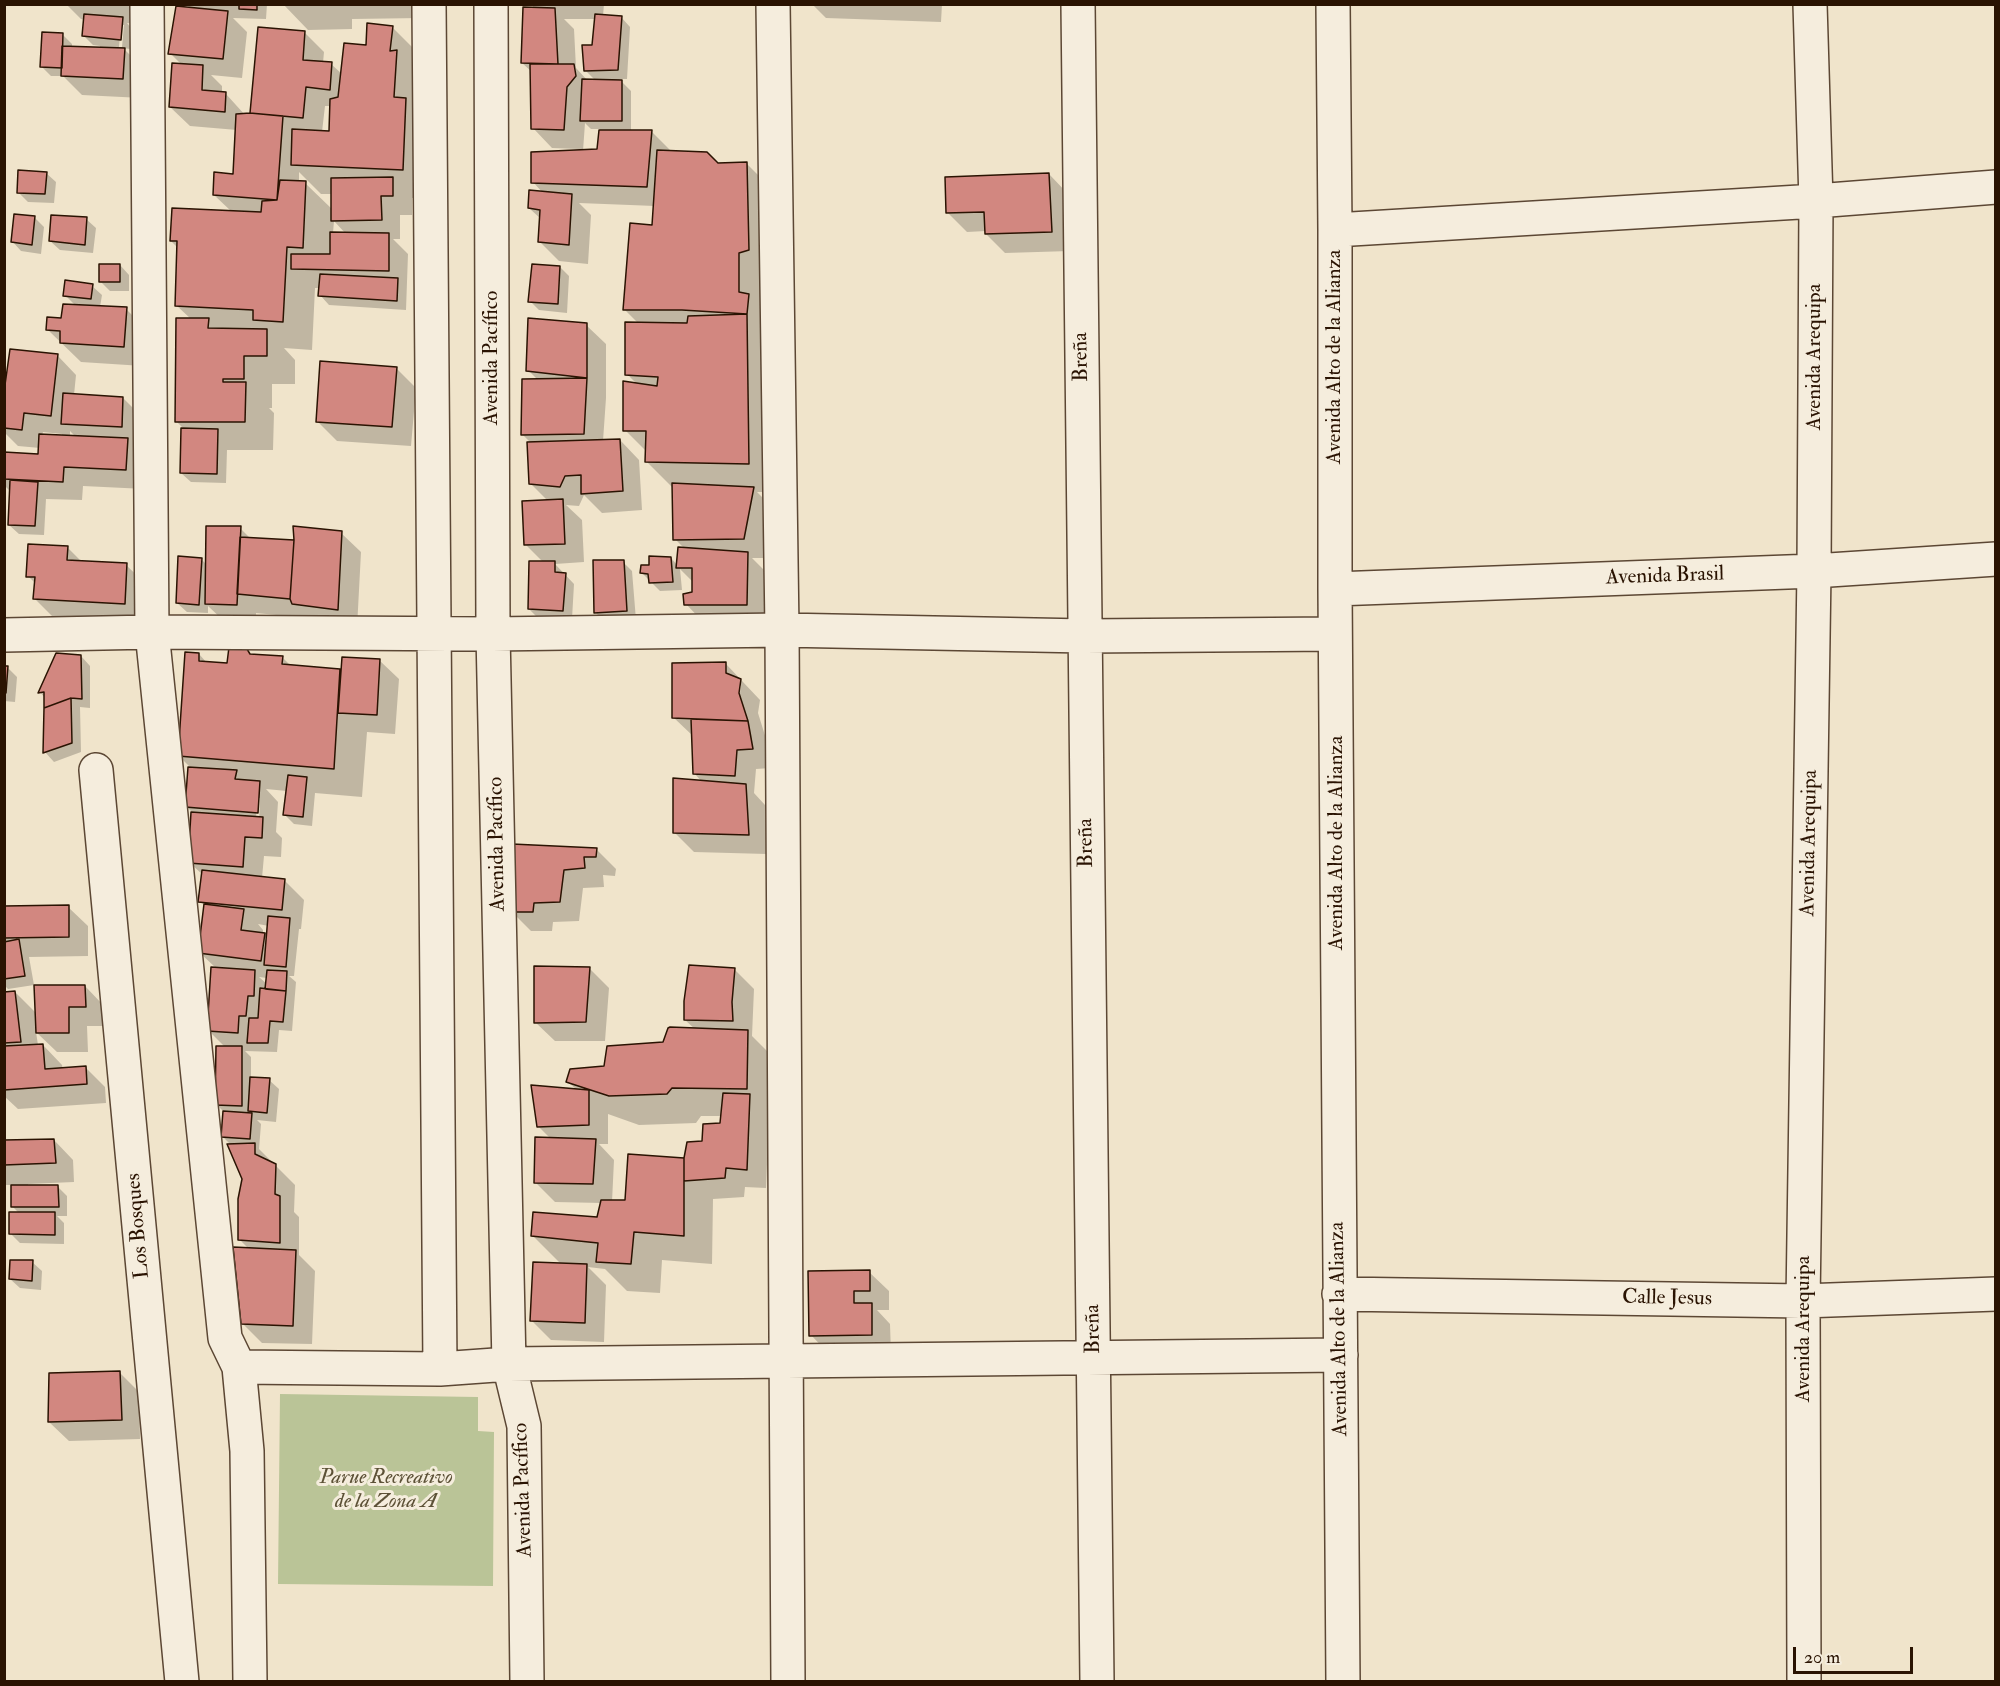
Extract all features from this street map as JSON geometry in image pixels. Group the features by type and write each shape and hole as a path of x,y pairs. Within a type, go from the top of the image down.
{"street":[{"path":"147,4 152,632 225,1338 239,1367 247,1451 250,1682"},
{"path":"429,4 440,1369"},
{"name":"Avenida Pacífico","path":"491,4 493,634 509,1364 524,1426 527,1682"},
{"path":"773,4 782,630 788,1682"},
{"name":"Breña","path":"1078,4 1097,1682"},
{"name":"Avenida Alto de la Alianza","path":"1333,4 1342,1682"},
{"name":"Avenida Arequipa","path":"1804,1682 1803,1301 1814,571 1816,201 1810,4"},
{"path":"1335,230 1816,201 1995,187"},
{"name":"Avenida Brasil","path":"1335,589 1814,571 1995,559"},
{"path":"4,635 152,632 493,634 782,630 1084,636 1335,634"},
{"name":"Los Bosques","path":"96,770 183,1682"},
{"name":"Calle Jesus","path":"1339,1294 1803,1301 1995,1294"},
{"path":"239,1367 440,1369 509,1364 1341,1355"}],"green space":[{"name":"Parue Recreativo de la Zona A","path":"280,1394 478,1397 478,1431 494,1432 493,1586 278,1584"}],"building":[{"path":"239,4 257,4 257,10 239,9"},
{"path":"176,6 228,11 223,59 168,54"},
{"path":"523,7 555,8 558,64 521,63"},
{"path":"84,14 123,17 121,40 82,36"},
{"path":"595,14 622,16 618,70 584,71 582,45 592,45"},
{"path":"367,23 393,26 390,51 397,50 394,97 406,98 403,170 291,165 292,129 329,131 330,99 338,97 344,43 366,45"},
{"path":"258,27 305,31 303,60 332,62 330,90 306,87 303,118 250,113"},
{"path":"42,32 63,33 62,68 40,67"},
{"path":"62,46 125,48 123,79 61,76"},
{"path":"172,63 203,65 202,90 226,92 225,112 169,107"},
{"path":"530,64 574,64 576,76 567,87 564,130 531,129"},
{"path":"582,79 622,80 622,121 580,121"},
{"path":"236,114 283,116 277,200 213,195 214,172 233,174"},
{"path":"599,130 652,130 647,187 531,183 531,152 597,149"},
{"path":"657,150 707,152 718,163 747,162 749,250 739,253 739,292 749,294 747,314 682,310 623,310 630,223 652,225"},
{"path":"18,170 47,172 45,194 17,193"},
{"path":"1049,173 1052,232 985,234 984,212 946,213 945,177"},
{"path":"393,177 393,196 381,196 382,220 331,221 331,178"},
{"path":"280,180 306,181 303,248 287,247 283,322 253,320 253,310 175,306 177,241 170,241 172,208 261,212 262,201 277,200"},
{"path":"529,190 572,194 569,245 538,242 540,210 528,208"},
{"path":"14,214 35,216 32,245 11,242"},
{"path":"51,215 87,217 85,245 49,241"},
{"path":"330,232 389,233 389,271 291,269 291,254 330,254"},
{"path":"99,264 120,264 120,282 99,282"},
{"path":"532,264 560,266 558,304 528,302"},
{"path":"320,274 398,278 397,301 318,296"},
{"path":"65,280 93,284 91,299 63,296"},
{"path":"63,304 127,307 124,347 60,343 60,331 46,330 47,317 61,318"},
{"path":"747,314 749,464 645,462 646,431 623,431 623,381 657,386 658,377 625,375 625,322 687,323 688,316"},
{"path":"176,318 209,318 208,328 267,329 267,356 244,356 244,379 223,379 223,382 246,382 245,422 175,422"},
{"path":"528,318 587,323 587,378 526,371"},
{"path":"10,349 58,354 51,416 24,413 22,430 4,428 4,392"},
{"path":"320,361 397,367 392,427 316,422"},
{"path":"587,378 584,434 521,435 522,379"},
{"path":"63,393 123,397 122,427 61,424"},
{"path":"181,428 218,429 217,474 180,473"},
{"path":"39,434 128,438 126,470 64,467 63,482 4,479 4,452 38,454"},
{"path":"620,439 623,491 581,494 581,475 565,476 560,487 529,484 527,442"},
{"path":"10,480 38,482 35,526 8,525"},
{"path":"672,483 754,487 744,539 673,540"},
{"path":"563,499 565,544 524,545 522,501"},
{"path":"206,526 241,526 237,605 205,604"},
{"path":"293,526 342,531 338,610 292,604 290,599"},
{"path":"240,537 294,540 290,599 237,594"},
{"path":"28,544 68,546 67,560 127,563 125,604 33,599 35,577 26,577"},
{"path":"678,547 748,552 747,605 684,605 683,594 692,592 692,568 676,568"},
{"path":"178,556 202,558 199,605 176,603"},
{"path":"649,556 671,557 673,582 649,583 648,574 640,573 641,565 649,565"},
{"path":"593,560 624,560 627,611 594,613"},
{"path":"529,561 555,561 555,572 566,573 563,611 528,609"},
{"path":"229,647 247,649 250,654 283,656 282,664 340,669 334,769 178,756 185,652 199,653 199,661 227,663"},
{"path":"56,653 81,655 82,699 71,698 44,708 44,692 38,693"},
{"path":"342,657 380,659 377,715 338,713"},
{"path":"726,662 726,673 741,679 739,693 748,721 672,718 672,663"},
{"path":"4,666 8,666 6,693 4,693"},
{"path":"71,698 72,743 43,753 44,708"},
{"path":"691,719 748,721 753,749 737,750 735,776 693,774"},
{"path":"188,767 237,770 235,779 260,781 258,813 185,807"},
{"path":"288,775 307,777 303,817 283,815"},
{"path":"673,778 746,784 749,835 673,833"},
{"path":"191,812 263,817 262,838 245,837 243,867 188,863"},
{"path":"512,844 597,848 596,857 584,857 585,868 564,870 560,902 534,903 533,912 510,912"},
{"path":"202,870 285,879 282,910 198,902"},
{"path":"204,904 244,909 241,930 265,933 261,961 198,953"},
{"path":"69,905 69,937 4,938 4,906"},
{"path":"268,916 290,918 286,967 264,965"},
{"path":"19,939 25,976 4,979 4,942"},
{"path":"689,965 735,968 733,1021 684,1020"},
{"path":"534,966 590,967 586,1022 534,1023"},
{"path":"211,967 255,970 254,996 248,996 246,1016 239,1016 238,1033 207,1031"},
{"path":"267,970 287,971 286,991 265,989"},
{"path":"34,985 85,985 86,1007 69,1007 69,1033 36,1033"},
{"path":"260,988 286,991 283,1022 270,1021 268,1043 247,1043 249,1018 258,1018"},
{"path":"15,991 21,1042 4,1043 4,992"},
{"path":"670,1027 748,1030 747,1089 672,1088 667,1094 609,1096 566,1082 570,1069 604,1066 607,1046 663,1042"},
{"path":"43,1044 45,1069 86,1066 87,1084 4,1090 4,1046"},
{"path":"216,1046 242,1046 242,1106 215,1105"},
{"path":"250,1077 270,1078 267,1113 248,1111"},
{"path":"531,1085 589,1090 589,1125 537,1127"},
{"path":"723,1093 750,1094 747,1170 726,1168 725,1178 684,1181 687,1142 702,1141 703,1124 720,1123"},
{"path":"223,1111 252,1113 250,1139 221,1137"},
{"path":"535,1137 596,1139 593,1184 534,1183"},
{"path":"54,1139 56,1163 4,1165 4,1140"},
{"path":"255,1143 255,1154 276,1164 275,1194 280,1196 280,1243 238,1240 238,1199 242,1179 227,1144"},
{"path":"628,1154 684,1158 684,1236 634,1232 631,1264 596,1262 598,1243 531,1236 533,1212 597,1217 601,1200 625,1200"},
{"path":"11,1185 58,1185 59,1207 11,1207"},
{"path":"9,1212 55,1212 55,1235 9,1234"},
{"path":"233,1247 296,1250 293,1326 241,1324"},
{"path":"10,1260 33,1260 32,1281 9,1279"},
{"path":"533,1262 587,1264 585,1323 530,1321"},
{"path":"870,1270 870,1291 854,1291 854,1303 872,1303 872,1335 809,1336 808,1271"},
{"path":"120,1371 122,1420 48,1422 49,1373"}]}
